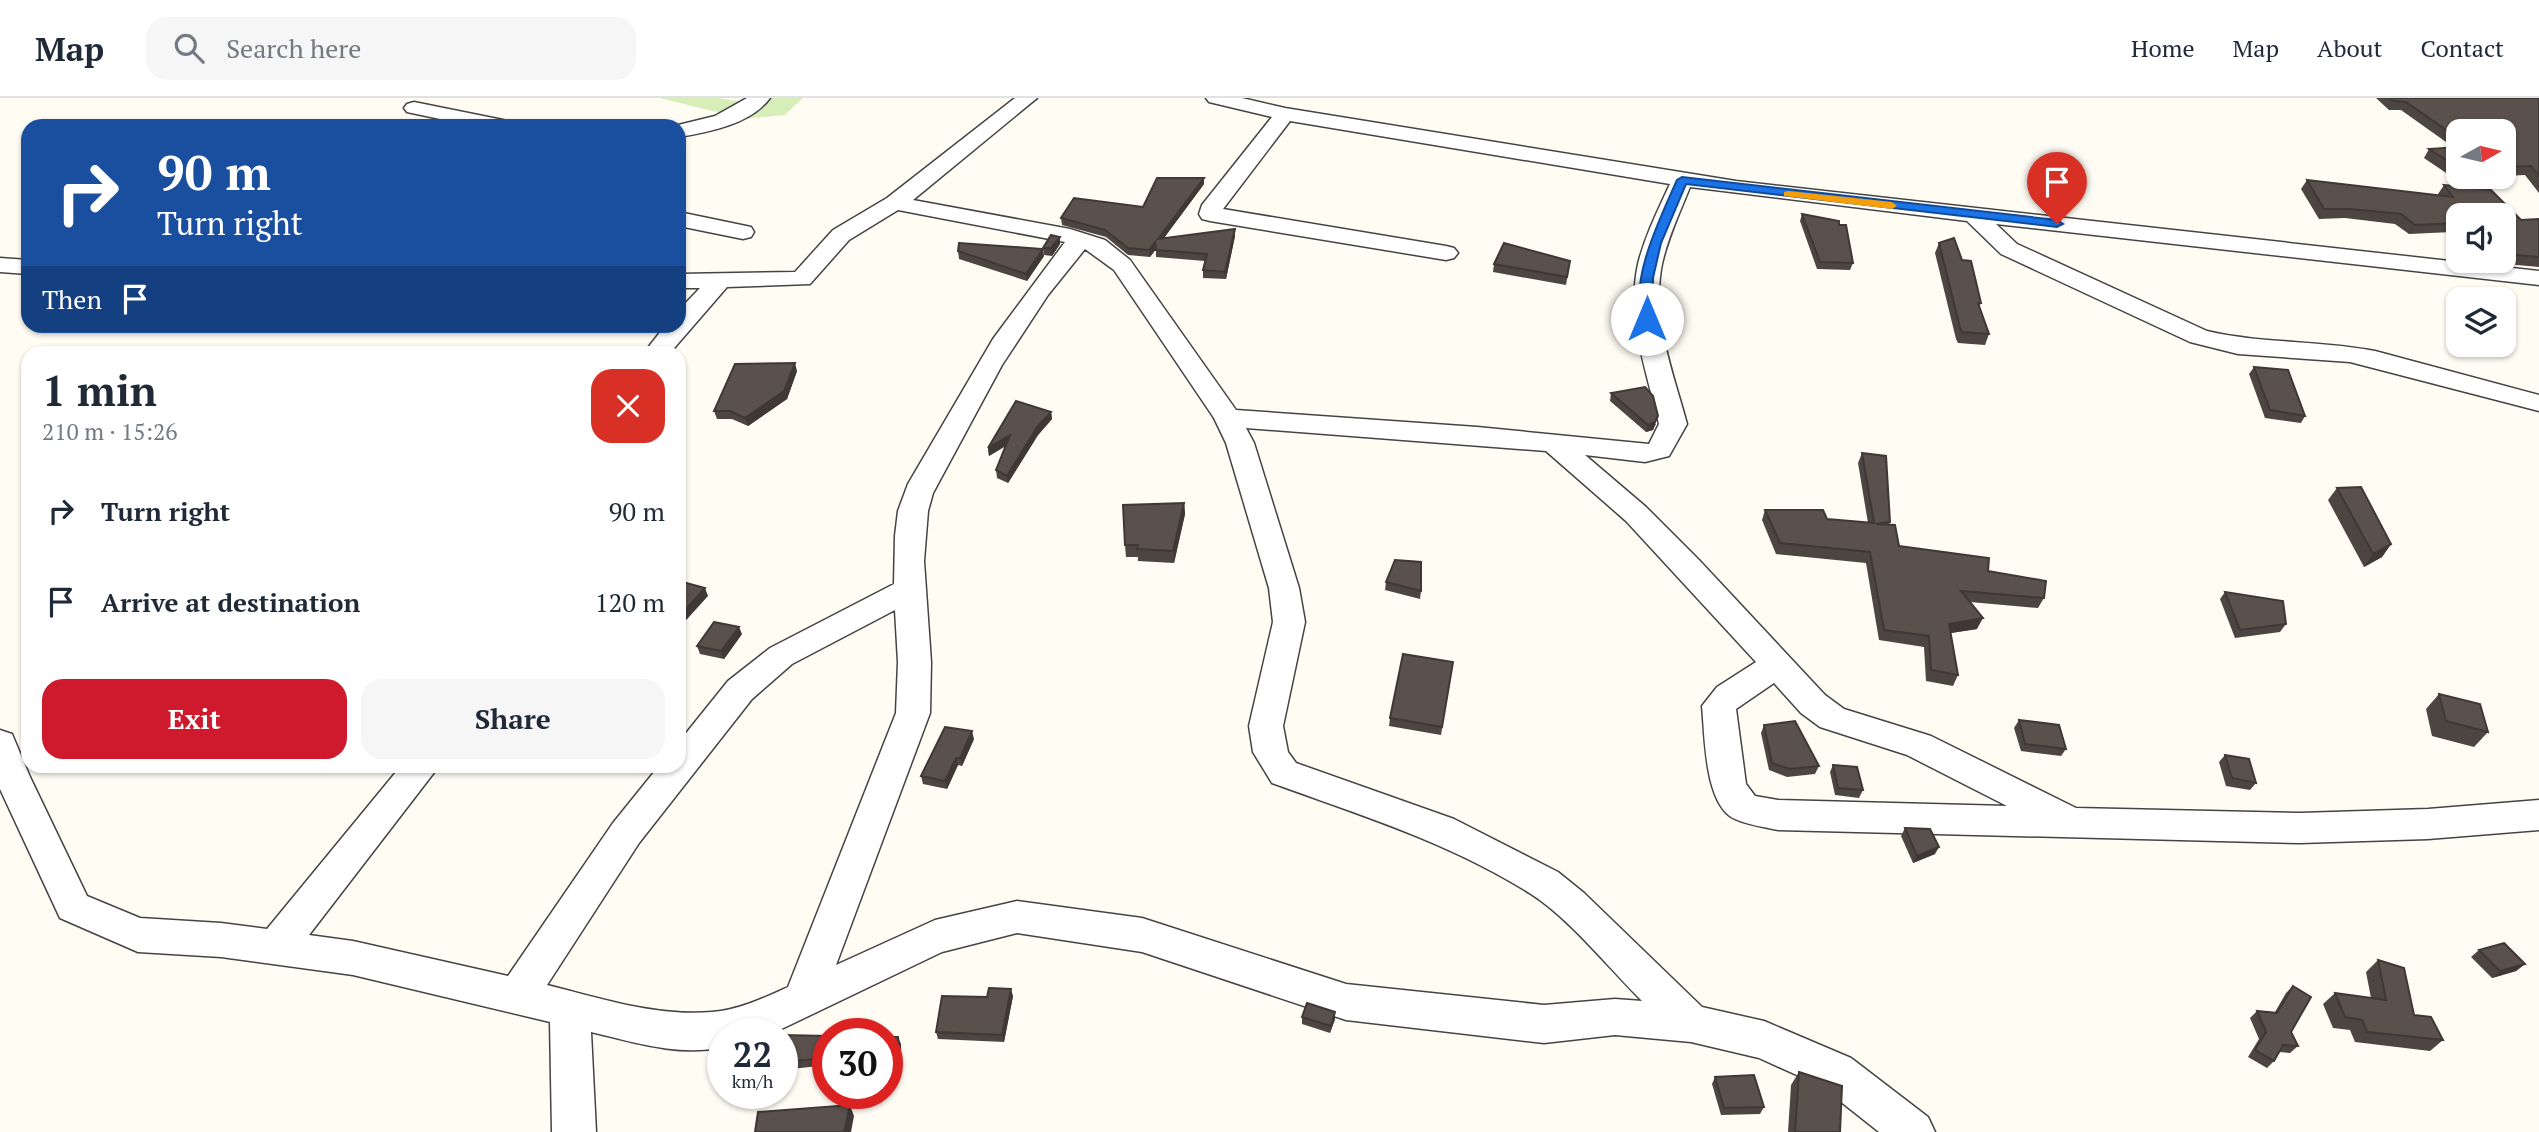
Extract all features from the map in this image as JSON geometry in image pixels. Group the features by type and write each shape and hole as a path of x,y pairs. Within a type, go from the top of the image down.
{"street":[{"path":"686,129 727,119 746,110 760,98"},
{"path":"686,281 802,279 841,235 895,203 1027,98"},
{"path":"1216,98 1682,180 2539,278"},
{"path":"1282,108 1213,205 1210,214 1446,253"},
{"path":"412,111 461,119"},
{"path":"1228,418 1554,443 1645,453 1659,450 1673,424 1647,319 1647,278 1655,243 1682,180"},
{"path":"895,203 1097,245 1122,265 1228,418 1240,443 1284,588 1289,622 1266,726 1267,742 1273,761 1284,774 1441,830 1545,883 1571,904 1691,1023"},
{"path":"1974,215 2008,249 2199,337 2238,346 2350,354 2539,403"},
{"path":"686,220 743,232"},
{"path":"804,998 912,713 917,679 910,589 913,510 924,481 971,392 1044,281 1077,243 1075,239"},
{"path":"0,265 21,266"},
{"path":"686,317 720,281"},
{"path":"1554,443 1636,514 1813,704 1832,718 1919,745 2072,822"},
{"path":"686,758 740,690 781,656 910,589"},
{"path":"1776,665 1729,696 1719,706 1730,788 1744,808 1778,815 2300,828 2428,824 2539,815"},
{"path":"0,743 12,777 73,907 138,935 221,940 353,957 570,1011 660,1030 712,1031 760,1020 935,937 1017,917 1142,935 1346,1002 1544,1024 1615,1017 1691,1023 1764,1040 1836,1072 1913,1132"},
{"path":"276,947 416,773"},
{"path":"516,998 626,833 674,773"},
{"path":"570,1011 574,1132"}],"green space":[{"path":"660,98 719,98 752,104 733,116"},
{"path":"767,98 803,98 785,115 743,119"}],"building":[{"path":"2390,98 2539,98 2539,176 2531,166 2516,167 2516,119 2446,119 2446,130 2406,102"},
{"path":"2446,148 2446,160 2429,149"},
{"path":"1157,178 1204,178 1158,239 1235,229 1225,272 1203,270 1207,254 1156,250 1155,242 1149,250 1128,248 1105,230 1061,218 1074,198 1143,207"},
{"path":"2307,180 2453,197 2447,189 2491,190 2504,203 2446,203 2446,224 2415,225 2401,214 2324,209"},
{"path":"1802,214 1839,221 1839,225 1846,225 1853,263 1820,262"},
{"path":"2516,215 2521,220 2539,219 2539,257 2516,255"},
{"path":"1051,235 1060,237 1051,248 1043,248"},
{"path":"1954,238 1962,260 1971,261 1981,303 1978,303 1989,334 1962,332 1960,328 1939,243"},
{"path":"959,243 1043,249 1026,274 958,251"},
{"path":"1504,243 1570,261 1567,277 1494,264"},
{"path":"795,363 784,391 745,418 730,411 714,411 735,364"},
{"path":"2254,367 2288,370 2305,416 2270,410"},
{"path":"1645,387 1653,396 1658,416 1655,422 1648,425 1611,393"},
{"path":"1016,401 1051,412 1037,427 1007,476 996,470 1010,435 988,448"},
{"path":"1862,453 1886,456 1890,522 1876,524 1895,525 1899,546 1989,558 1988,571 2046,581 2044,598 1961,591 1983,618 1949,624 1958,675 1931,670 1929,636 1884,630 1870,552 1780,543 1765,510 1823,510 1827,519 1874,523"},
{"path":"2361,487 2391,544 2373,554 2337,488"},
{"path":"1184,503 1173,551 1137,549 1138,545 1125,545 1123,505"},
{"path":"1395,560 1421,562 1421,591 1386,582"},
{"path":"686,583 705,588 686,609"},
{"path":"2225,592 2283,601 2286,624 2240,630"},
{"path":"714,622 739,627 721,651 697,646"},
{"path":"1403,654 1453,662 1442,727 1390,718"},
{"path":"2439,694 2480,704 2488,732 2446,721"},
{"path":"2019,720 2059,725 2066,749 2025,744"},
{"path":"1795,721 1819,766 1790,769 1772,763 1764,725"},
{"path":"945,727 972,731 960,758 956,758 945,781 921,776"},
{"path":"2225,755 2249,759 2256,783 2232,778"},
{"path":"1833,765 1857,767 1863,790 1838,788"},
{"path":"1905,828 1930,829 1939,847 1917,856"},
{"path":"2504,943 2525,964 2500,971 2479,950"},
{"path":"2378,960 2404,968 2414,1015 2431,1017 2443,1040 2367,1032 2362,1020 2345,1017 2335,993 2386,1000"},
{"path":"2293,986 2311,997 2291,1032 2298,1046 2283,1045 2274,1061 2255,1050 2266,1032 2257,1011 2277,1013"},
{"path":"989,988 1011,989 1002,1035 936,1032 942,996 987,997"},
{"path":"1307,1003 1335,1012 1331,1026 1302,1017"},
{"path":"798,1035 812,1036 812,1059 798,1061"},
{"path":"1799,1072 1842,1086 1840,1132 1795,1132"},
{"path":"1754,1075 1764,1107 1724,1108 1715,1077"},
{"path":"849,1109 844,1132 755,1132 758,1112"}],"slow traffic":[{"path":"1788,194 1892,206"}],"route":[{"path":"1647,319 1647,278 1655,243 1682,180 2057,224"}]}
